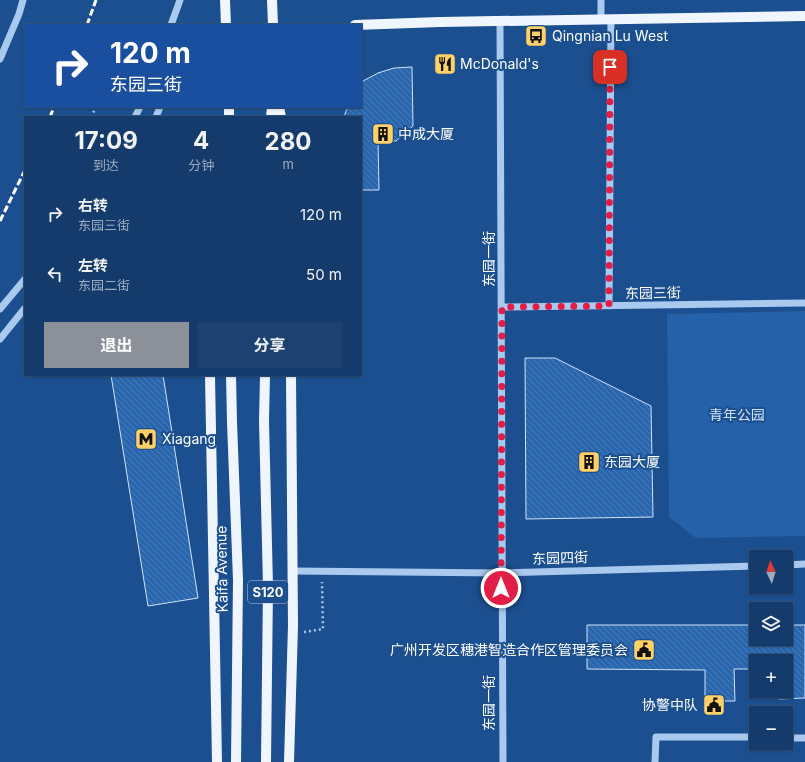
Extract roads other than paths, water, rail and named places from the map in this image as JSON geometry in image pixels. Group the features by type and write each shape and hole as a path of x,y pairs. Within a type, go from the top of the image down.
{"main road":[{"path":"226,0 226,24"},
{"path":"272,0 273,24"},
{"path":"362,24 805,16"},
{"path":"210,376 217,762"},
{"name":"Kaifa Avenue","path":"231,376 238,580 236,762"},
{"name":"S120","path":"265,376 264,421 268,586 266,762"},
{"path":"289,762 294,626 291,376"}],"street":[{"path":"0,59 23,0"},
{"path":"171,24 180,0"},
{"path":"601,0 606,19 609,306"},
{"name":"东园一街","path":"500,21 502,307 501,572 503,762"},
{"path":"0,309 24,280"},
{"name":"东园三街","path":"502,307 805,303"},
{"path":"0,338 24,309"},
{"path":"793,565 805,564"},
{"name":"东园四街","path":"293,571 501,572 749,566"},
{"path":"655,762 656,737 749,737"},
{"path":"793,738 805,738"}],"railway":[{"path":"87,24 96,0"},
{"path":"50,116 54,108"},
{"path":"0,221 24,172"}],"place":[{"name":"Qingnian Lu West","path":"536,36"},
{"name":"McDonald's","path":"445,64"},
{"name":"中成大厦","path":"383,134"},
{"name":"Xiagang","path":"146,439"},
{"name":"东园大厦","path":"589,462"},
{"name":"广州开发区穗港智造合作区管理委员会","path":"644,650"},
{"name":"协警中队","path":"714,705"}],"park label":[{"name":"青年公园","path":"737,415"}]}
